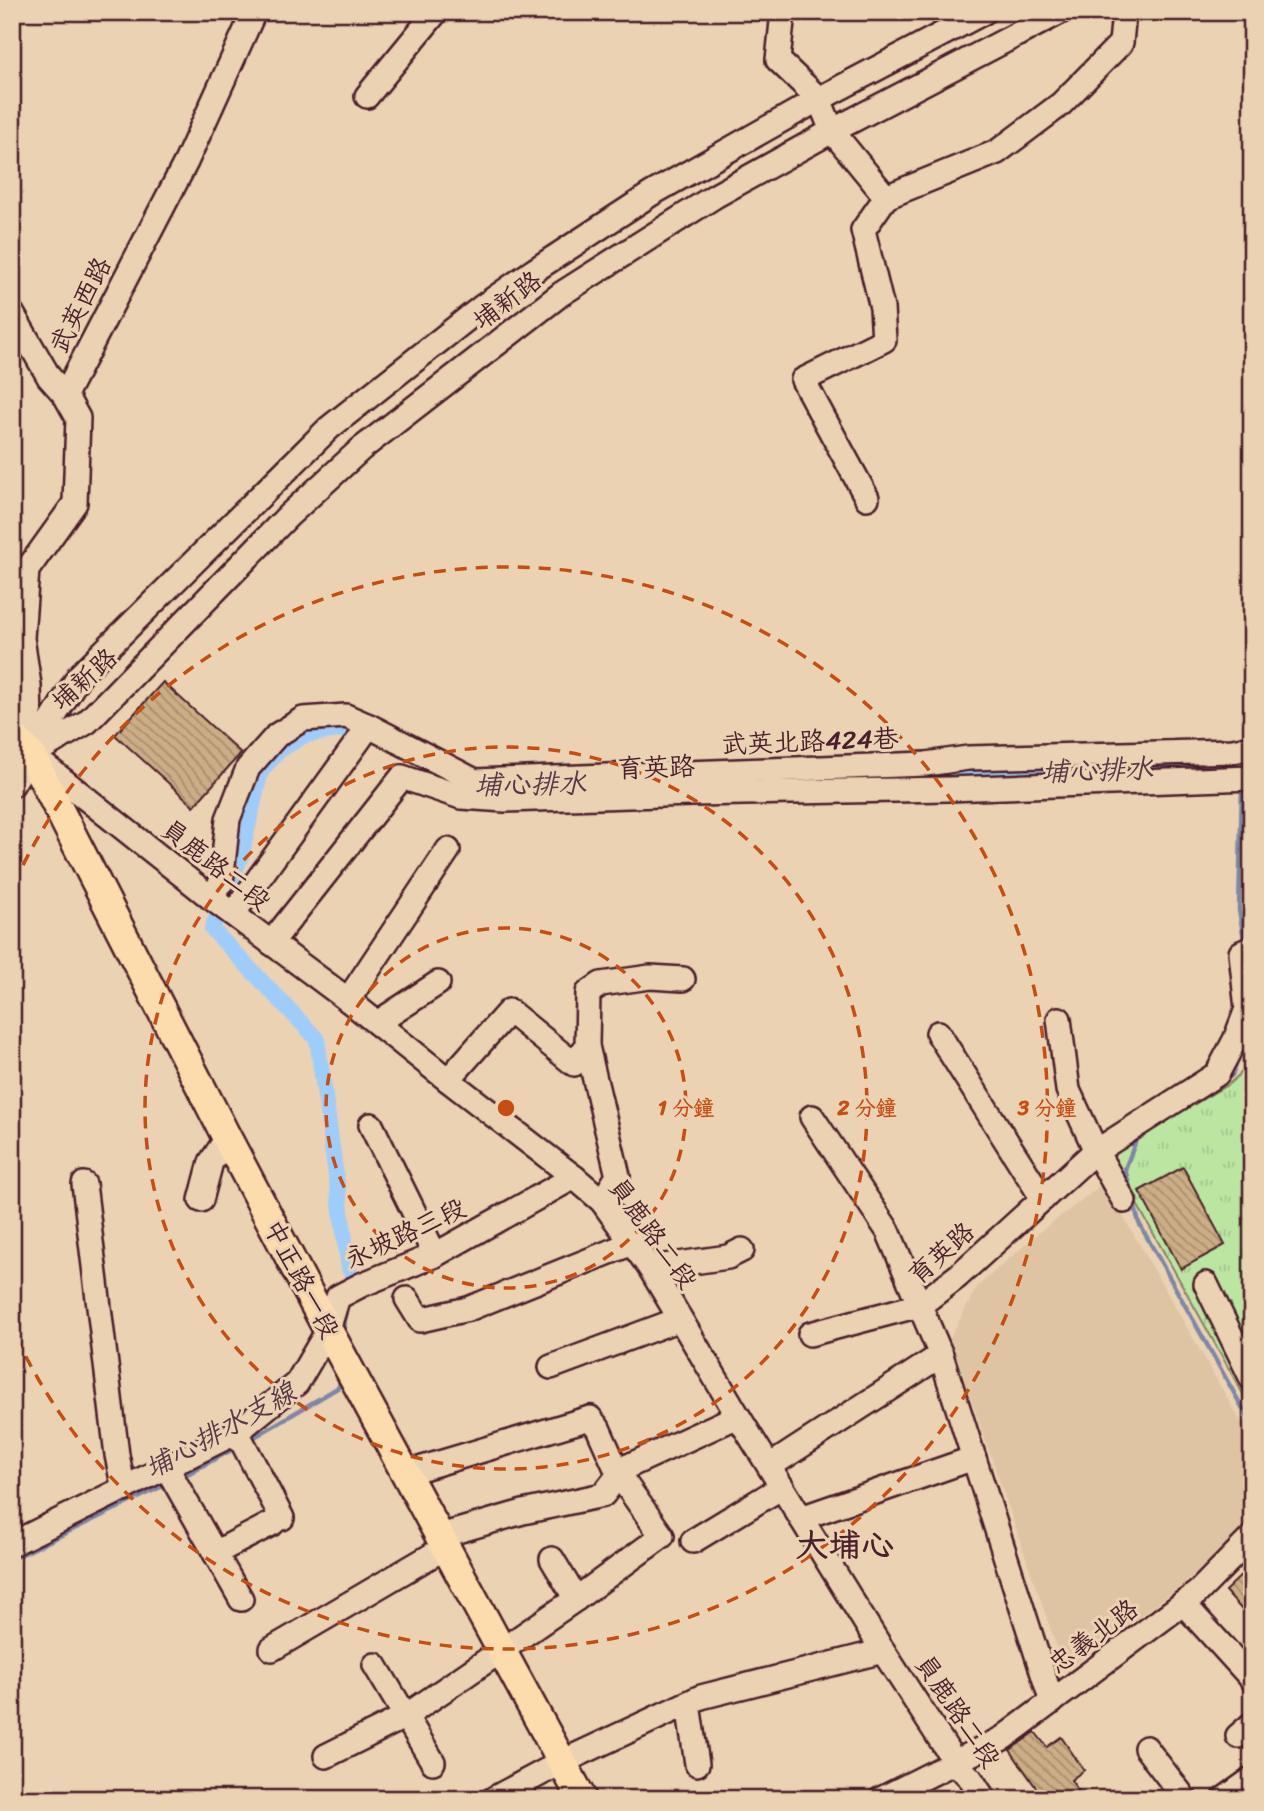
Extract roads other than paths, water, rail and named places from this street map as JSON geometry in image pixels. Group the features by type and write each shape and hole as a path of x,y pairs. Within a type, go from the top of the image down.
{"main road":[{"name":"中正路一段","path":"19,746 328,1330 582,1799"}],"street":[{"name":"武英西路","path":"19,746 29,685 22,638 27,570 75,503 78,418 65,395 186,162 254,12"},
{"path":"368,96 436,12"},
{"path":"783,12 778,60 819,99 832,131 886,197"},
{"name":"埔新路","path":"19,746 79,676 330,428 482,307 652,194 819,99 984,12"},
{"name":"埔新路","path":"19,746 87,722 288,516 361,449 562,294 715,196 832,131 1060,12"},
{"path":"867,498 803,380 884,340 882,308 863,230 886,197 997,152 1061,104 1121,43 1124,12"},
{"path":"12,313 49,376 65,395"},
{"name":"武英北路424巷","path":"210,897 220,883 228,819 248,768 276,735 303,719 346,716 475,781 926,764 968,758 1233,751 1252,747"},
{"path":"233,914 369,726"},
{"path":"12,785 19,746"},
{"name":"員鹿路二段","path":"19,746 210,897 348,1000 602,1201 650,1268 883,1651 955,1762 984,1799"},
{"name":"育英路","path":"271,943 402,777 461,797 505,800 1252,778"},
{"path":"348,1000 449,850"},
{"name":"育英路","path":"1052,1702 941,1355 920,1305 958,1276 1096,1151 1217,1074 1247,1009 1248,945"},
{"path":"602,1201 618,1176 587,1046 588,993 601,984 650,978 682,979"},
{"path":"377,1023 438,983"},
{"path":"448,1080 509,1011 574,1064 587,1046"},
{"path":"1059,1019 1068,1090 1096,1151 1124,1201"},
{"path":"938,1033 1043,1199"},
{"path":"810,1334 920,1305 888,1231 812,1117"},
{"path":"371,1125 435,1255"},
{"path":"201,1200 211,1162 228,1138"},
{"name":"永坡路三段","path":"12,1545 237,1433 297,1383 328,1330 338,1297 435,1255 574,1177"},
{"path":"84,1184 117,1455 124,1490"},
{"path":"407,1299 420,1320 468,1309 632,1243"},
{"path":"650,1268 728,1257 742,1250"},
{"path":"1206,1284 1252,1378"},
{"path":"551,1367 680,1319"},
{"path":"770,1466 941,1355"},
{"path":"272,1649 443,1541 523,1512 603,1495 624,1468 738,1416"},
{"path":"326,1756 406,1716 662,1536 619,1475 598,1427 590,1418 406,1473"},
{"path":"215,1553 277,1520 237,1433"},
{"path":"801,1518 974,1458"},
{"path":"167,1468 241,1599"},
{"path":"693,1541 782,1487"},
{"name":"忠義北路","path":"881,1799 1003,1738 1197,1593 1252,1537"},
{"path":"552,1559 576,1599"},
{"path":"1183,1603 1252,1679"},
{"path":"493,1799 562,1762 701,1697 883,1651"},
{"path":"375,1665 433,1762"},
{"path":"688,1704 697,1764"},
{"path":"1146,1748 1185,1799"},
{"path":"1224,1799 1252,1779"}],"waterway":[{"name":"埔心排水","path":"349,1269 317,1039 212,929 241,856 261,771 280,750 305,735 357,727 365,732"},
{"name":"埔心排水","path":"916,775 1234,766 1252,761"},
{"path":"1242,786 1239,910 1245,944"},
{"path":"1224,1080 1232,1075 1240,1053"},
{"path":"1131,1192 1125,1169 1137,1138 1141,1135"},
{"path":"1133,1200 1139,1223 1252,1425"},
{"name":"埔心排水支線","path":"347,1284 349,1269"},
{"name":"埔心排水支線","path":"344,1333 346,1307"},
{"name":"埔心排水支線","path":"251,1439 339,1387 340,1376"},
{"name":"埔心排水支線","path":"180,1478 237,1447"},
{"name":"埔心排水支線","path":"12,1559 169,1483"}],"district":[{"name":"大埔心","path":"845,1545"}]}
